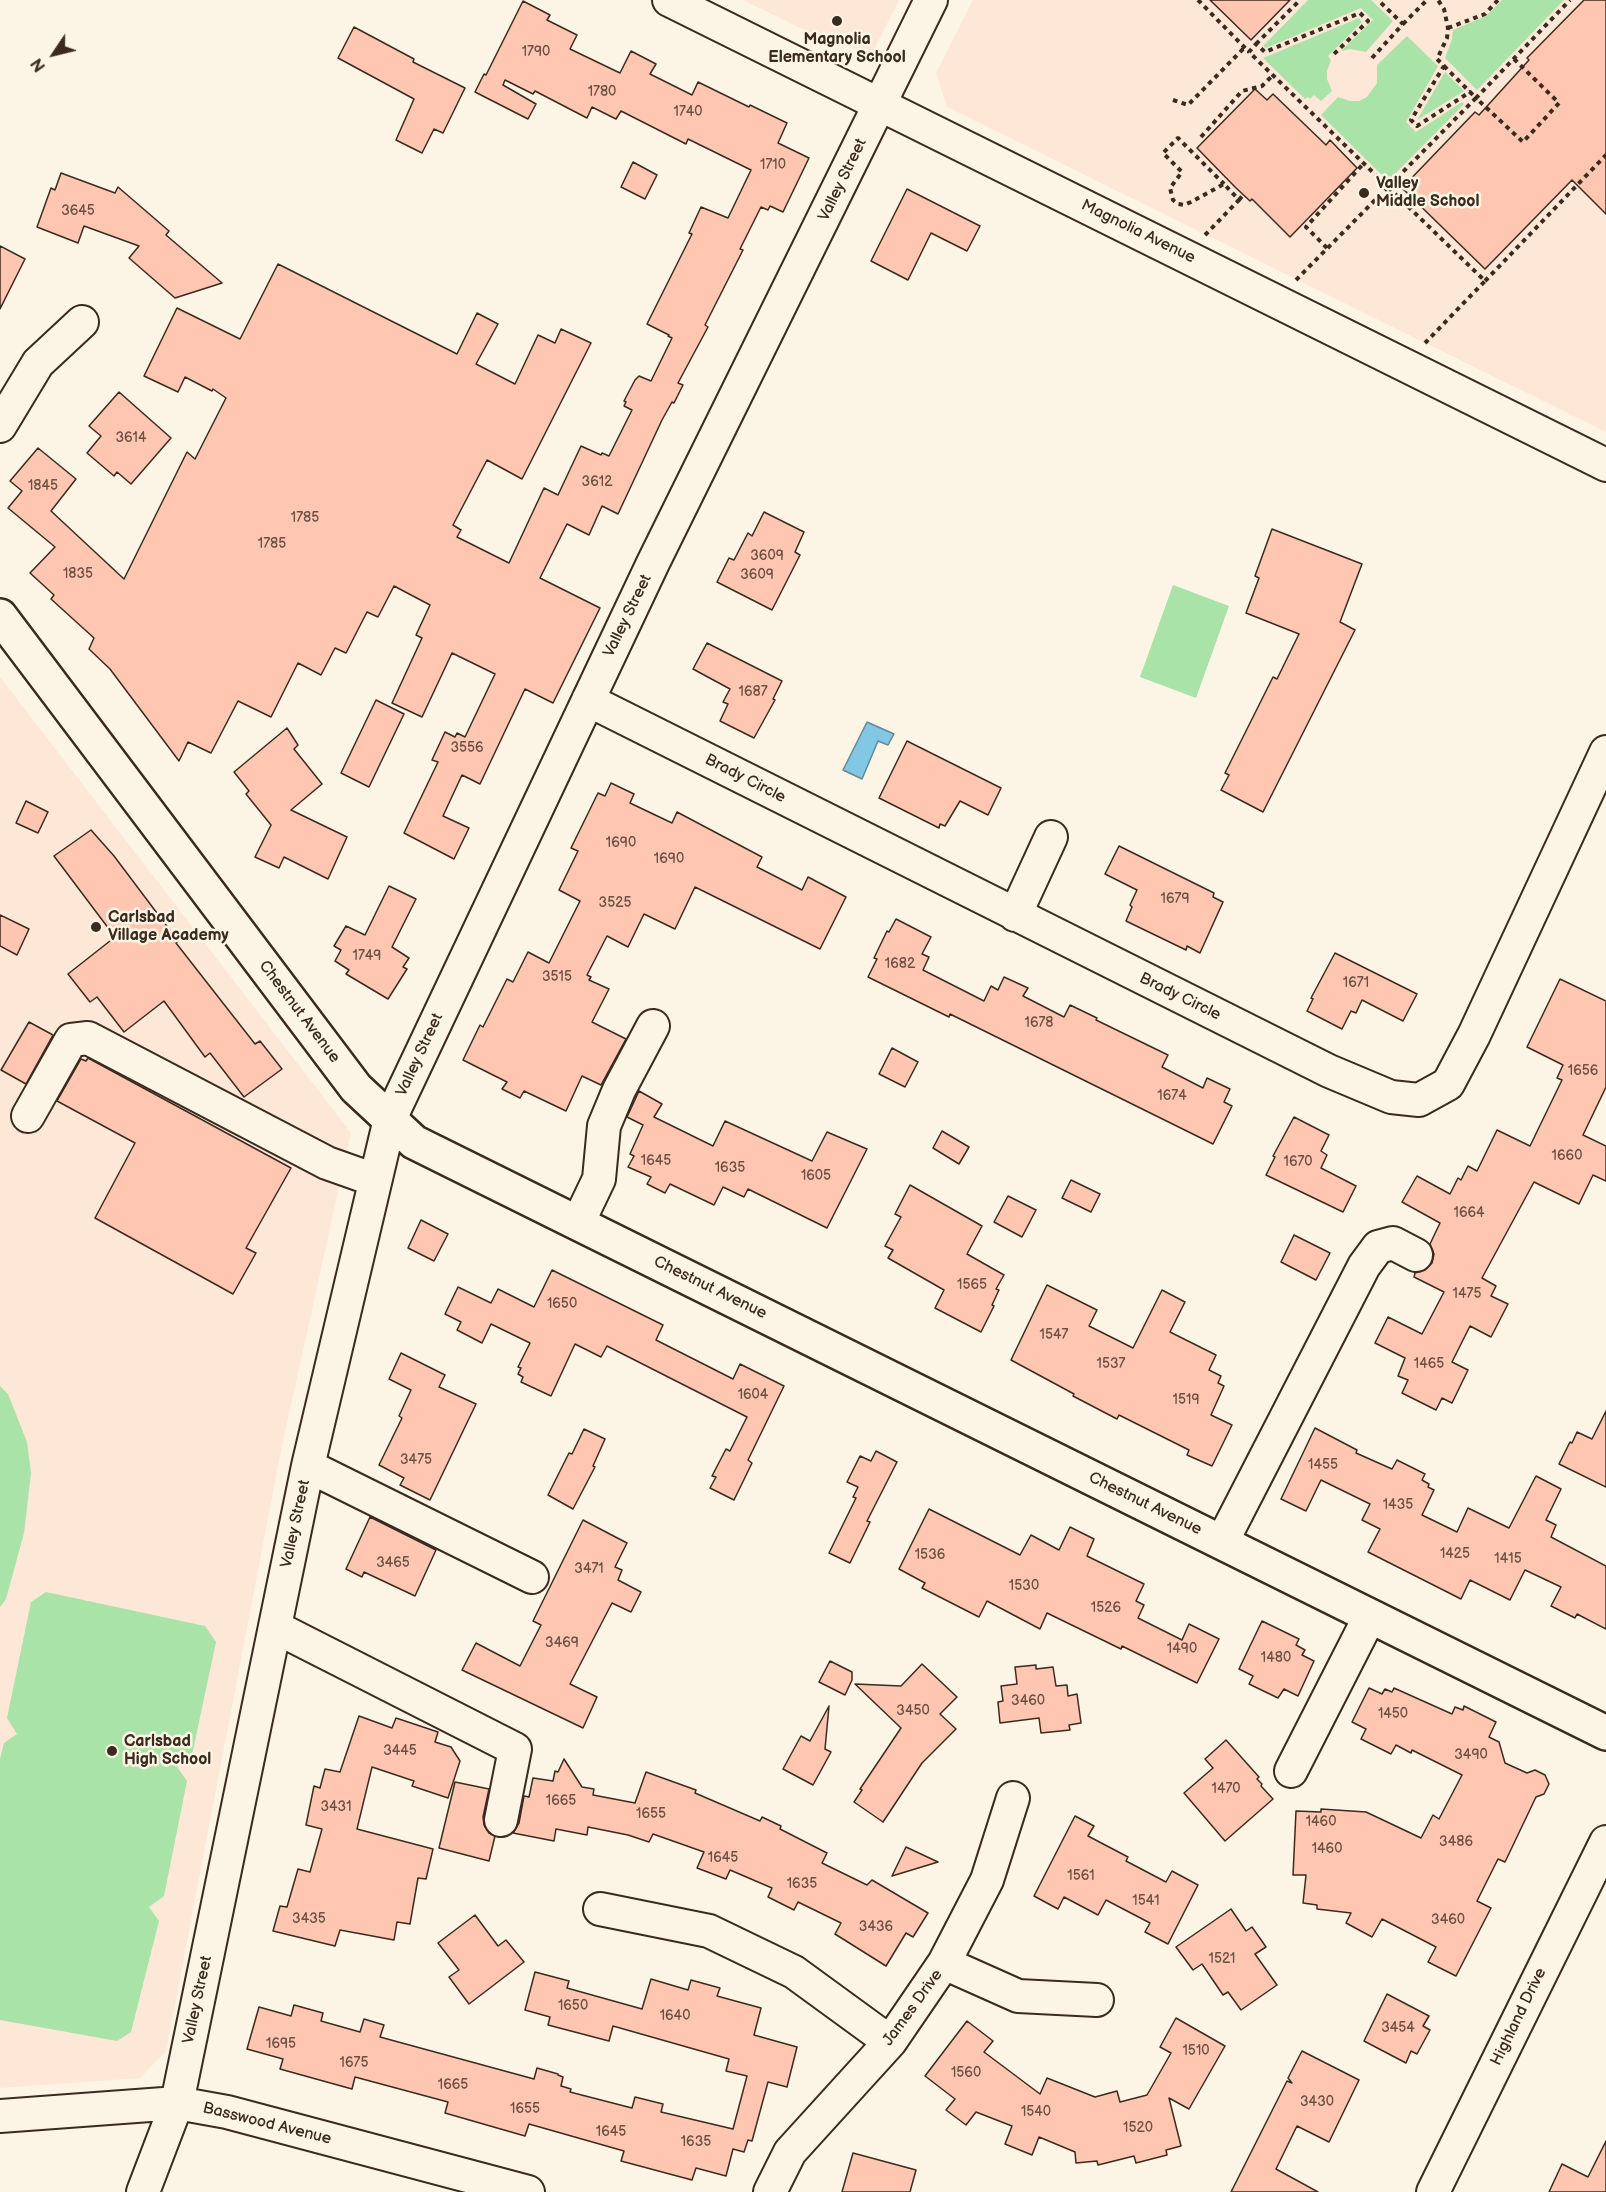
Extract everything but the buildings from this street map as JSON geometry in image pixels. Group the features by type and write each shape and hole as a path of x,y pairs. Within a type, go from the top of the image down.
{"main road":[{"name":"Chestnut Avenue","path":"0,616 356,1088 414,1142 1606,1733"}],"street":[{"name":"Magnolia Avenue","path":"669,0 1606,465"},
{"name":"Valley Street","path":"143,2192 177,2103 308,1466 390,1119 588,700 931,0"},
{"path":"0,426 38,363 82,322"},
{"name":"Brady Circle","path":"588,700 1329,1071 1391,1097 1419,1100 1448,1084 1474,1035 1606,752"},
{"path":"1015,915 1051,837"},
{"path":"578,1223 599,1179 604,1125 619,1090 653,1026"},
{"path":"28,1116 71,1040 88,1038 327,1163 375,1180"},
{"path":"1222,1542 1364,1266 1378,1247 1393,1243 1416,1255"},
{"path":"308,1466 532,1577"},
{"path":"1291,1772 1370,1616"},
{"path":"275,1628 515,1749 501,1820"},
{"name":"James Drive","path":"770,2192 790,2152 890,2042 944,1964 987,1880 1013,1798"},
{"name":"Highland Drive","path":"1432,2192 1606,1842"},
{"path":"600,1909 709,1931 794,1972 890,2042"},
{"path":"944,1964 1018,1996 1097,2000"},
{"name":"Basswood Avenue","path":"0,2116 177,2103 227,2112 528,2192"}],"path":[{"path":"1198,0 1485,281"},
{"path":"1249,52 1300,0"},
{"path":"1378,0 1403,24"},
{"path":"1372,58 1427,0"},
{"path":"1438,0 1444,9 1448,38 1437,59 1523,142 1560,103 1514,59"},
{"path":"1448,28 1485,14 1498,0"},
{"path":"1294,282 1570,0"},
{"path":"1256,44 1265,52 1360,13 1368,21 1334,56"},
{"path":"1173,100 1188,105 1245,48"},
{"path":"1444,66 1411,120 1417,126 1470,92"},
{"path":"1201,137 1242,91 1262,86 1273,75"},
{"path":"1224,184 1191,202 1184,205 1178,204 1173,200 1170,188 1182,172 1163,153 1178,138 1224,184 1239,200"},
{"path":"1423,346 1606,155"},
{"path":"1327,248 1306,227 1364,164"},
{"path":"1204,236 1243,195"}],"shaded area":[{"name":"Magnolia Elementary School","path":"743,0 899,0 872,53 827,41"},
{"name":"Valley Middle School","path":"973,0 1606,0 1606,432 947,107 936,73"},
{"path":"0,677 351,1133 281,1450 166,2051 140,2078 0,2088"}],"green space":[{"path":"1308,0 1371,0 1393,21 1366,52 1350,49 1341,51 1373,20 1361,8 1266,48 1263,46"},
{"path":"1502,0 1564,0 1477,90 1445,58 1453,30 1486,16"},
{"path":"1359,18 1362,22 1328,56 1331,60 1327,79 1332,91 1321,101 1314,95 1310,99 1308,97 1305,99 1263,58"},
{"path":"1407,36 1438,66 1406,122 1416,132 1462,102 1464,104 1388,181 1321,115 1338,97 1359,101 1367,97 1377,83 1377,65"},
{"path":"1445,72 1464,91 1417,120"},
{"path":"1173,585 1229,606 1196,698 1140,677"},
{"path":"0,1386 8,1394 27,1442 31,1473 24,1533 6,1599 0,1607"},
{"path":"46,1592 205,1626 216,1642 192,1755 177,1767 187,1781 164,1896 149,1907 159,1921 131,2032 117,2041 0,2020 0,1759 4,1743 17,1734 7,1718 31,1602"}],"water":[{"path":"867,722 894,734 888,745 878,741 862,779 843,770"}],"place":[{"name":"Magnolia Elementary School","path":"837,21"},
{"name":"Valley Middle School","path":"1364,193"},
{"name":"Carlsbad Village Academy","path":"96,927"},
{"name":"Carlsbad High School","path":"112,1751"}]}
